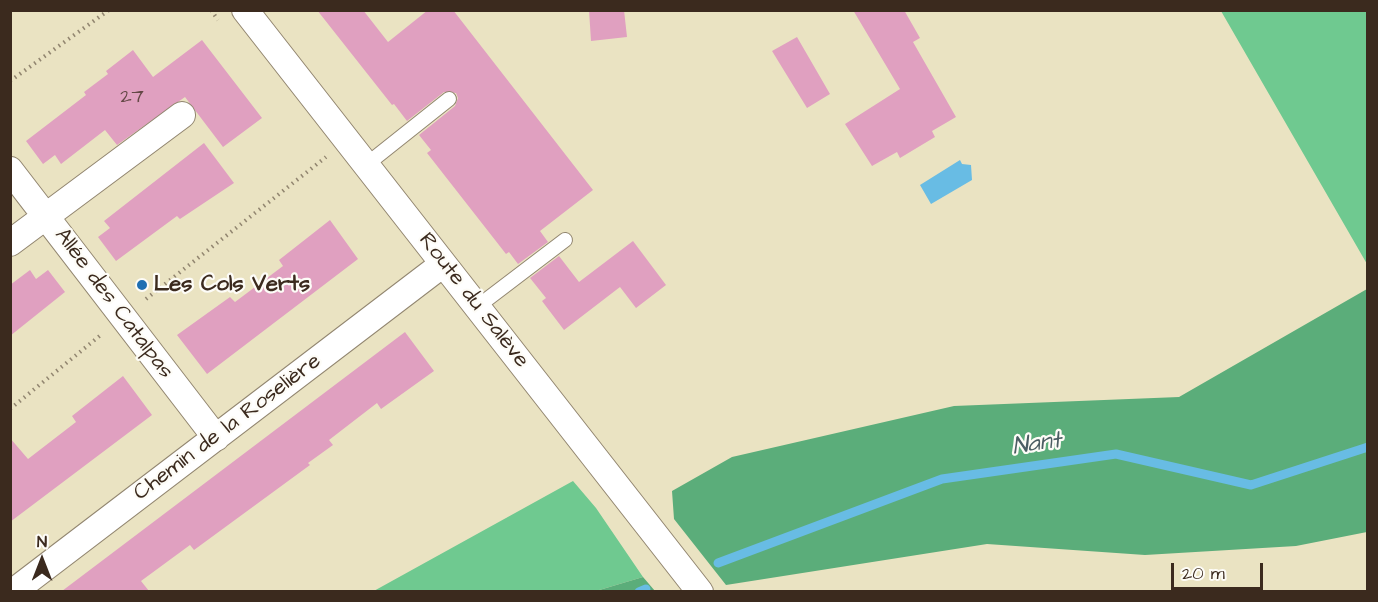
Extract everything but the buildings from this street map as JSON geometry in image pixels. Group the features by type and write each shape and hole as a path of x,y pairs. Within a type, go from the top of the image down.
{"street":[{"name":"Route du Salève","path":"248,12 700,591"},
{"path":"10,243 182,116"},
{"name":"Allée des Catalpas","path":"10,170 216,438"},
{"name":"Chemin de la Roselière","path":"13,591 444,264"}],"lane":[{"path":"366,165 449,99"},
{"path":"477,307 565,240"}],"path":[{"path":"10,81 109,10"},
{"path":"10,409 326,157"}],"green space":[{"path":"1221,11 1367,11 1367,264"},
{"path":"1367,289 1367,532 1296,546 1145,555 987,544 726,585 674,519 672,491 732,457 954,406 1179,397"},
{"path":"573,481 596,508 643,577 596,591 372,592"},
{"path":"643,577 655,591 596,591"}],"water":[{"path":"960,160 962,164 971,165 972,180 931,204 920,185"}],"waterway":[{"name":"Nant","path":"718,563 942,479 1116,454 1251,485 1368,447"},
{"name":"Nant","path":"639,592 646,589"}],"place":[{"name":"Les Cols Verts","path":"142,285"}]}
